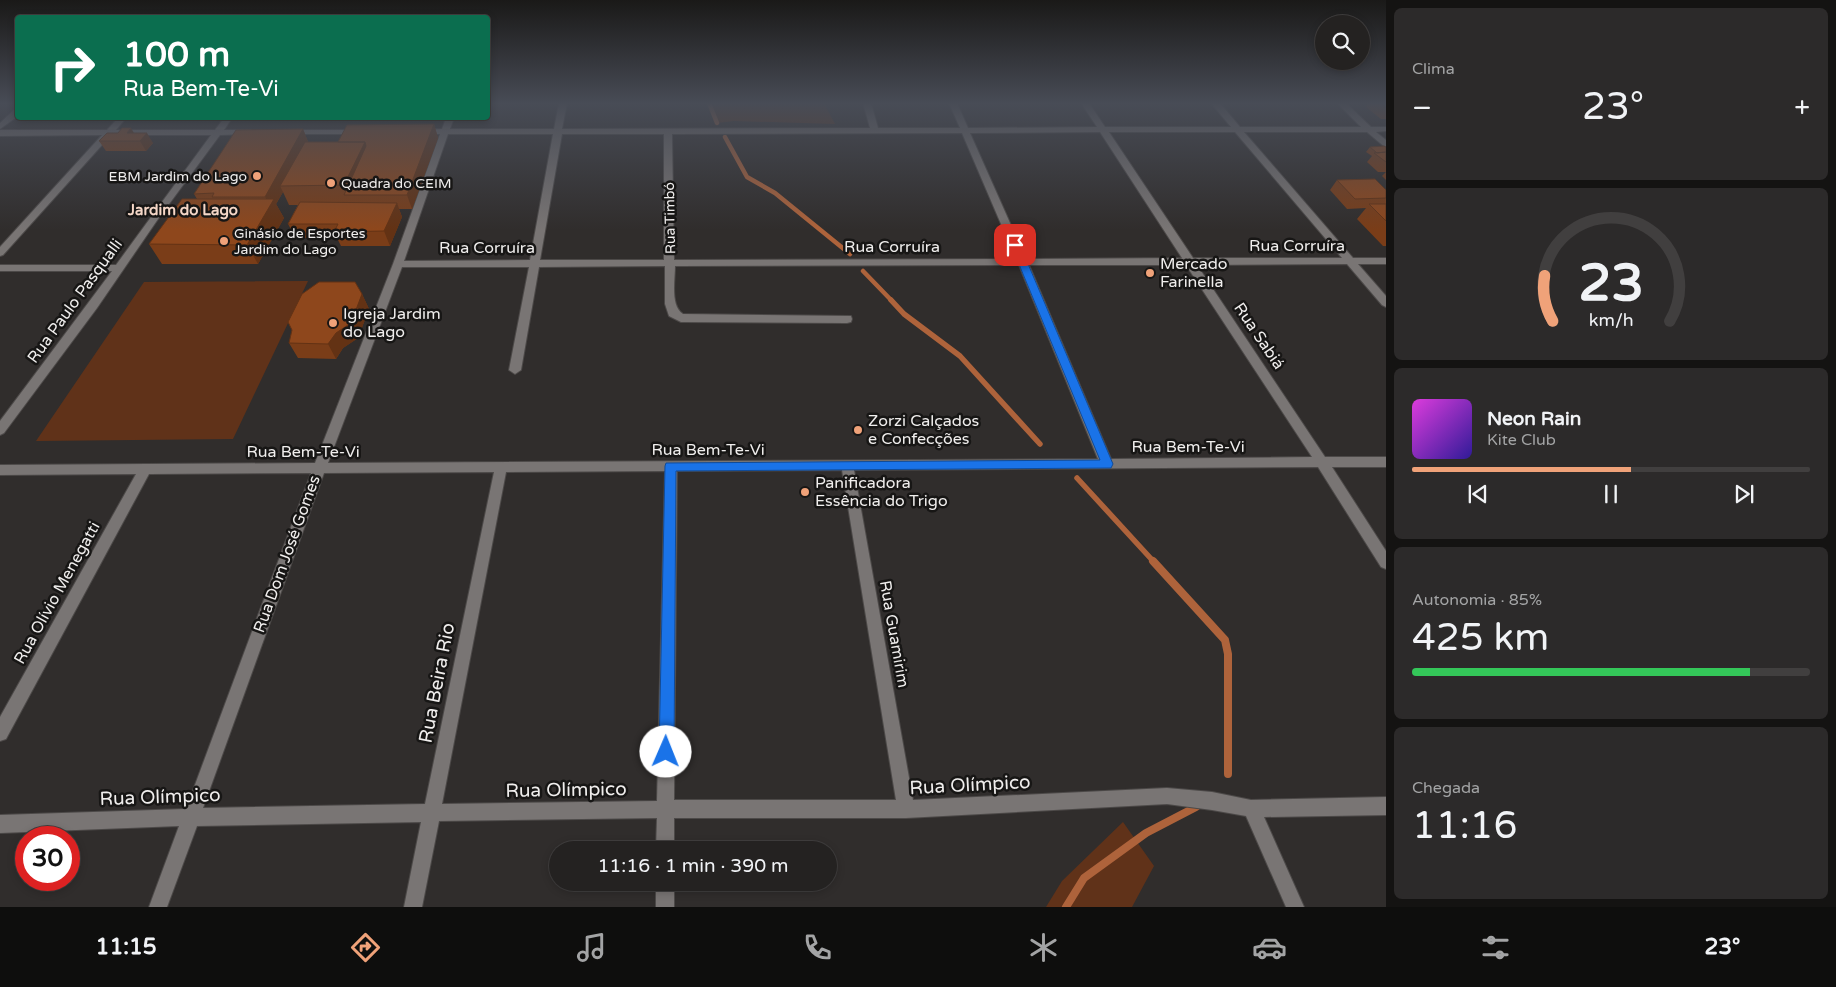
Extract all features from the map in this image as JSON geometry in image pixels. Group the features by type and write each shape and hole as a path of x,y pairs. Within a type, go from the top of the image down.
{"street":[{"path":"0,253 96,145"},
{"name":"Rua Paulo Pasqualli","path":"0,430 93,306 118,268 207,145"},
{"name":"Rua Dom José Gomes","path":"158,907 319,469 398,264 440,145"},
{"path":"515,370 555,145"},
{"name":"Rua Timbó","path":"668,145 670,304 673,313 681,318 847,319"},
{"path":"972,145 1107,464"},
{"name":"Rua Sabiá","path":"1113,145 1386,563"},
{"path":"1251,145 1386,303"},
{"name":"Rua Corruíra","path":"398,264 1188,260 1386,261"},
{"path":"0,268 118,268"},
{"name":"Rua Bem-Te-Vi","path":"0,470 1386,462"},
{"name":"Rua Guamirim","path":"847,465 906,810"},
{"path":"665,841 670,466"},
{"name":"Rua Beira Rio","path":"413,907 430,813 501,467"},
{"name":"Rua Olívio Menegatti","path":"0,733 145,470"},
{"name":"Rua Olímpico","path":"0,824 191,817 665,809 906,810 1167,796 1212,801 1251,809 1386,806"},
{"path":"1251,809 1295,907"},
{"path":"665,891 665,907"}],"shaded area":[{"path":"308,281 233,439 36,441 144,282"},
{"path":"1123,822 1154,866 1132,907 1046,907 1062,881"}],"building":[{"name":"EBM Jardim do Lago","path":"226,145 294,145 265,197 212,197 214,193 194,194"},
{"path":"303,145 363,145 344,185 280,186"},
{"path":"426,145 407,195 344,195 366,146"},
{"path":"1370,147 1386,147 1386,152 1377,153"},
{"path":"1386,152 1386,162 1374,153"},
{"path":"1375,179 1386,190 1386,198 1355,199 1337,180"},
{"path":"182,199 274,199 247,245 149,244"},
{"path":"300,202 397,203 384,231 334,232 338,224 288,224"},
{"path":"1369,204 1386,204 1386,221"},
{"path":"319,282 355,282 362,294 351,323 336,333 328,344 289,343 292,330 288,322 302,294"}],"waterway":[{"path":"730,145 747,177 775,193 850,254"},
{"path":"863,271 892,301"},
{"path":"891,300 904,314 960,356 1040,444"},
{"path":"1077,478 1154,562"},
{"path":"1153,561 1225,640 1228,654 1228,774"},
{"path":"1066,907 1084,878 1146,833 1196,807"}],"place":[{"name":"EBM Jardim do Lago","path":"257,176"},
{"name":"Quadra do CEIM","path":"331,183"},
{"name":"Ginásio de Esportes Jardim do Lago","path":"224,241"},
{"name":"Mercado Farinella","path":"1150,273"},
{"name":"Igreja Jardim do Lago","path":"333,323"},
{"name":"Zorzi Calçados e Confecções","path":"858,430"},
{"name":"Panificadora Essência do Trigo","path":"805,492"}],"district":[{"name":"Jardim do Lago","path":"183,210"}],"route":[{"path":"666,752 670,466 1107,464 1015,245"}]}
